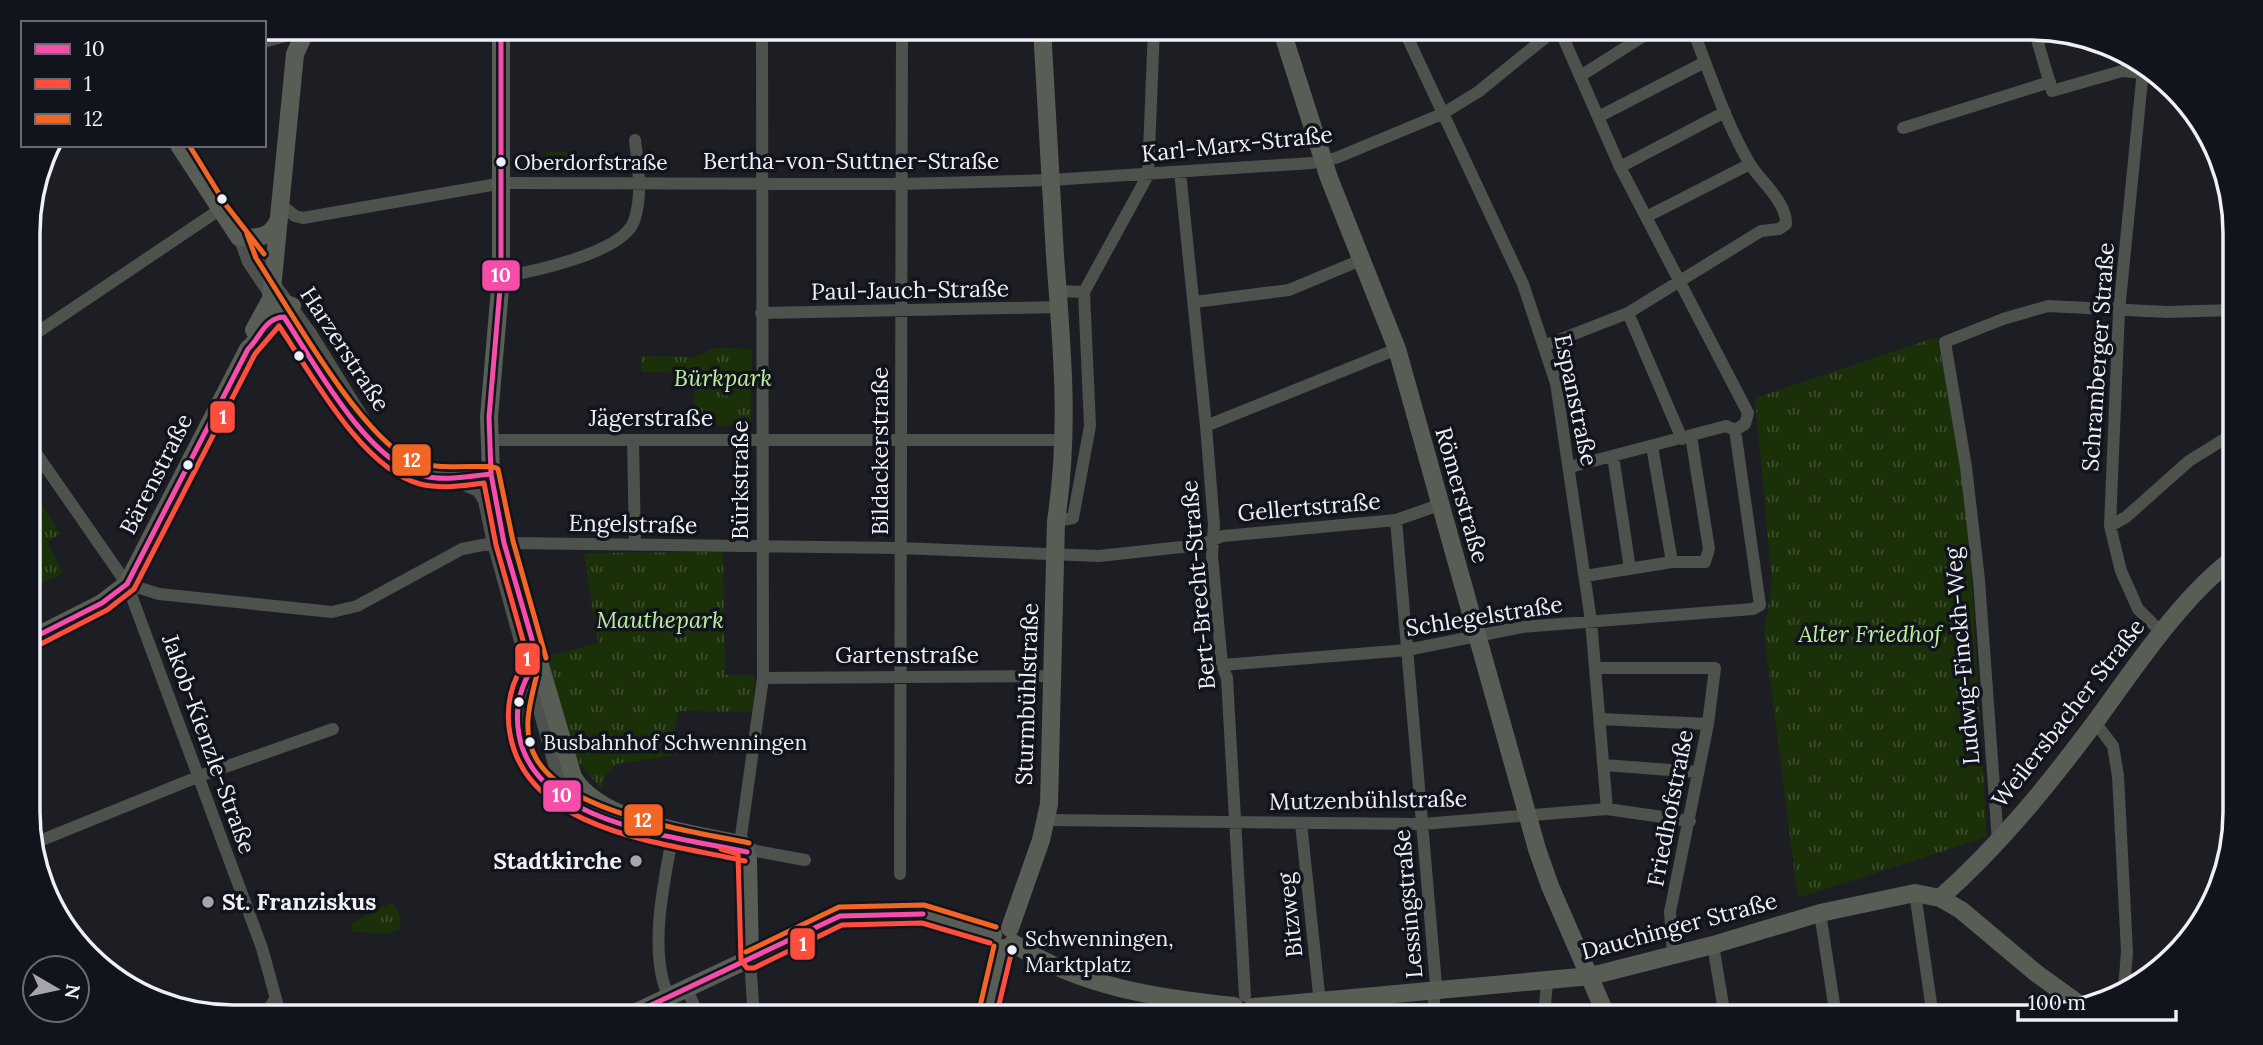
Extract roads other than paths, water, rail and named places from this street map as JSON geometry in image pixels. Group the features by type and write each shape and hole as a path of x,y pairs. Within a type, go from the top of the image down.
{"main road":[{"path":"288,311 271,290 298,40"},
{"path":"501,40 501,277 493,349 491,474 498,543 533,666 566,762 575,801 673,832 746,849 750,960 654,1005"},
{"name":"Sturmbühlstraße","path":"990,1005 1005,939 1046,820 1051,777 1056,521 1064,440 1064,347 1042,40"},
{"name":"Römerstraße","path":"1285,40 1324,161 1397,349 1527,816 1550,886 1603,1004"},
{"path":"180,147 219,211 239,237 264,236 272,232 277,223"},
{"name":"Bärenstraße","path":"127,584 248,349 248,343 271,290"},
{"name":"Bärenstraße","path":"248,349 254,345 265,324 288,311"},
{"name":"Weilersbacher Straße","path":"1940,898 1998,842 2095,722 2162,633 2223,572"},
{"path":"40,634 102,603 127,584"},
{"name":"Dauchinger Straße","path":"1299,1004 1591,976 1713,946 1820,912 1915,893 1940,898 1961,910 2036,973 2073,1000"},
{"name":"Dauchinger Straße","path":"750,960 840,916 923,914 1005,939 1086,980 1116,990 1219,1004"}],"street":[{"name":"Bürkstraße","path":"746,849 741,836 763,677 762,40"},
{"name":"Bildackerstraße","path":"900,874 902,40"},
{"path":"1056,521 1073,518 1090,426 1084,292 1148,175 1154,40"},
{"name":"Espanstraße","path":"1408,40 1523,284 1546,345 1570,467 1591,621 1607,809"},
{"name":"Karl-Marx-Straße","path":"1051,180 1324,161 1442,114 1478,92 1542,40"},
{"path":"1564,40 1582,75 1620,167 1748,413 1745,424 1735,430 1726,426 1570,467"},
{"path":"1582,75 1637,40"},
{"path":"1546,345 1628,313 1761,232 1779,229 1786,224 1783,210 1750,164 1725,112 1697,40"},
{"path":"2038,41 2052,91 2122,71 2134,72"},
{"path":"1598,117 1706,62"},
{"name":"Schramberger Straße","path":"2142,77 2119,311 2110,526 2121,571 2138,609 2162,633"},
{"path":"1903,128 2050,82"},
{"path":"1620,167 1725,112"},
{"path":"501,277 555,268 621,237 634,223 640,183 635,140"},
{"path":"1646,217 1750,164"},
{"name":"Bert-Brecht-Straße","path":"1180,172 1206,426 1214,540 1212,555 1222,665 1227,678 1237,822 1236,861 1244,1004"},
{"name":"Bertha-von-Suttner-Straße","path":"280,204 295,216 303,218 503,183 902,184 1051,180"},
{"path":"41,330 219,211"},
{"path":"239,237 248,262 271,290"},
{"path":"1195,302 1289,290 1361,260"},
{"path":"1059,299 1084,292"},
{"name":"Paul-Jauch-Straße","path":"761,313 901,312 1059,299"},
{"name":"Ludwig-Finckh-Weg","path":"1998,842 1972,519 1945,342 2003,319 2048,306 2119,311"},
{"path":"2119,311 2223,310"},
{"name":"Harzerstraße","path":"288,311 379,443 401,465 421,475 450,478 491,474"},
{"path":"1585,576 1672,562 1704,562 1709,549 1686,438 1628,313"},
{"path":"1206,426 1397,349"},
{"name":"Schlegelstraße","path":"1222,665 1407,650 1522,627 1753,609 1760,605 1735,430"},
{"name":"Jägerstraße","path":"490,440 1064,440"},
{"path":"633,440 635,545"},
{"path":"2110,526 2126,517 2189,461 2223,440"},
{"path":"1652,446 1672,562"},
{"path":"1613,456 1630,569"},
{"name":"Jakob-Kienzle-Straße","path":"41,460 127,584 262,948 277,1005"},
{"name":"Harzerstraße","path":"450,478 478,491 484,500 498,543"},
{"name":"Gellertstraße","path":"1056,552 1099,556 1200,545 1223,536 1396,520 1439,505"},
{"name":"Lessingstraße","path":"1396,520 1423,824 1436,993 1434,1004"},
{"name":"Engelstraße","path":"127,584 159,594 332,612 344,610 462,549 498,543 1056,552"},
{"path":"533,666 517,701 520,742 536,777 575,801 673,832 660,921 662,984 669,998"},
{"name":"Friedhofstraße","path":"1596,668 1715,668 1708,724 1670,912 1673,955"},
{"name":"Gartenstraße","path":"763,677 1052,676"},
{"path":"1600,719 1708,724"},
{"path":"2095,722 2113,746 2118,776 2127,952 2125,979"},
{"path":"43,841 198,777 333,729"},
{"path":"1604,765 1697,772"},
{"name":"Mutzenbühlstraße","path":"1046,820 1423,824 1607,809 1690,821"},
{"name":"Bitzweg","path":"1301,823 1320,1003"},
{"path":"746,849 805,860"},
{"path":"1915,893 1931,1004"},
{"path":"1820,912 1834,1004"},
{"path":"1713,946 1723,1004"},
{"path":"750,960 753,1005"},
{"path":"1545,1004 1547,982"},
{"path":"687,989 694,1005"},
{"path":"271,1005 275,999"}],"place":[{"name":"Oberdorfstraße","path":"501,162"},
{"name":"Busbahnhof Schwenningen","path":"530,742"},
{"name":"Stadtkirche","path":"636,861"},
{"name":"St. Franziskus","path":"208,902"},
{"name":"Schwenningen, Marktplatz","path":"1012,950"}],"park label":[{"name":"Bürkpark","path":"723,378"},
{"name":"Mauthepark","path":"660,620"},
{"name":"Alter Friedhof","path":"1870,634"}]}
